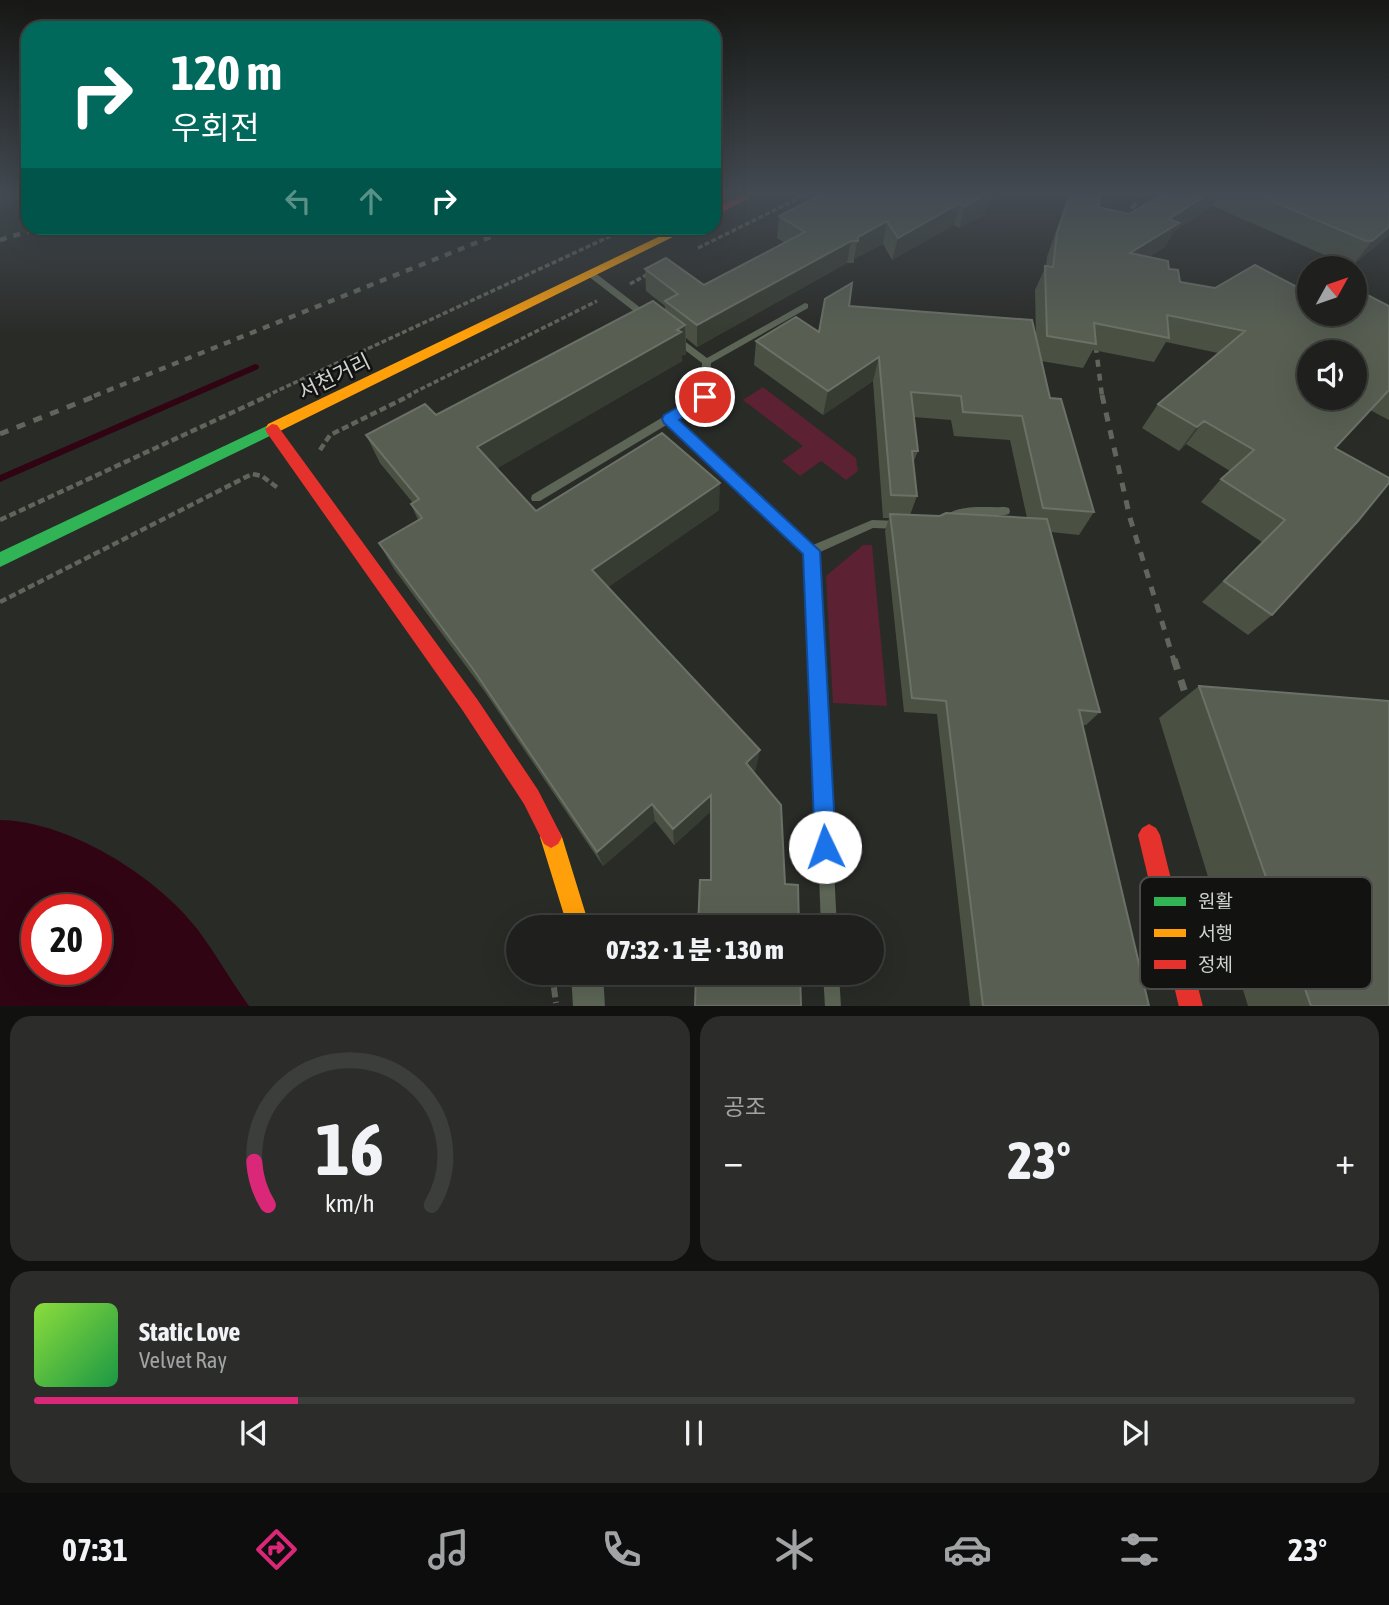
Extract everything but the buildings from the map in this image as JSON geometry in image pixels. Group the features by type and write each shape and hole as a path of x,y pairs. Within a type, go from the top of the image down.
{"main road":[{"name":"서천거리","path":"0,560 661,240"},
{"path":"272,429 470,705 531,797 554,843 575,915"},
{"path":"1149,835 1159,877"},
{"path":"1187,989 1191,1006"}],"street":[{"path":"588,985 589,1006"}],"lane":[{"path":"591,274 653,322"},
{"path":"707,362 805,306"},
{"path":"630,320 643,314"},
{"path":"664,330 707,362"},
{"path":"536,498 705,397 707,362"},
{"path":"669,419 812,551 828,915"},
{"path":"933,526 959,513 1005,511"},
{"path":"812,551 872,524 908,526"},
{"path":"832,985 833,1006"}],"path":[{"path":"0,520 602,240"},
{"path":"691,252 715,240"},
{"path":"330,435 657,269"},
{"path":"0,602 252,474 262,475 282,491"},
{"path":"554,985 557,1006"}],"shaded area":[{"path":"763,387 856,458 858,471 846,480 821,461 800,476 782,461 803,446 743,400"},
{"path":"863,545 872,545 887,706 833,703 826,576"},
{"path":"0,820 54,830 109,855 135,872 181,910 198,930 249,1006 0,1006"}],"waterway":[{"path":"0,479 255,367"}],"railway":[{"path":"94,396 483,240"},
{"path":"1094,332 1102,396"},
{"path":"0,434 98,395"},
{"path":"1102,395 1130,518 1174,661"},
{"path":"1174,659 1187,699"}],"traffic: fast":[{"path":"0,560 273,428"}],"traffic: slow":[{"path":"273,428 660,240"},
{"path":"551,837 575,915"}],"traffic: jam":[{"path":"272,429 470,705 531,797 551,837"},
{"path":"1149,835 1159,877"},
{"path":"1187,989 1191,1006"}],"route":[{"path":"705,397 669,419 812,551 825,847"}]}
